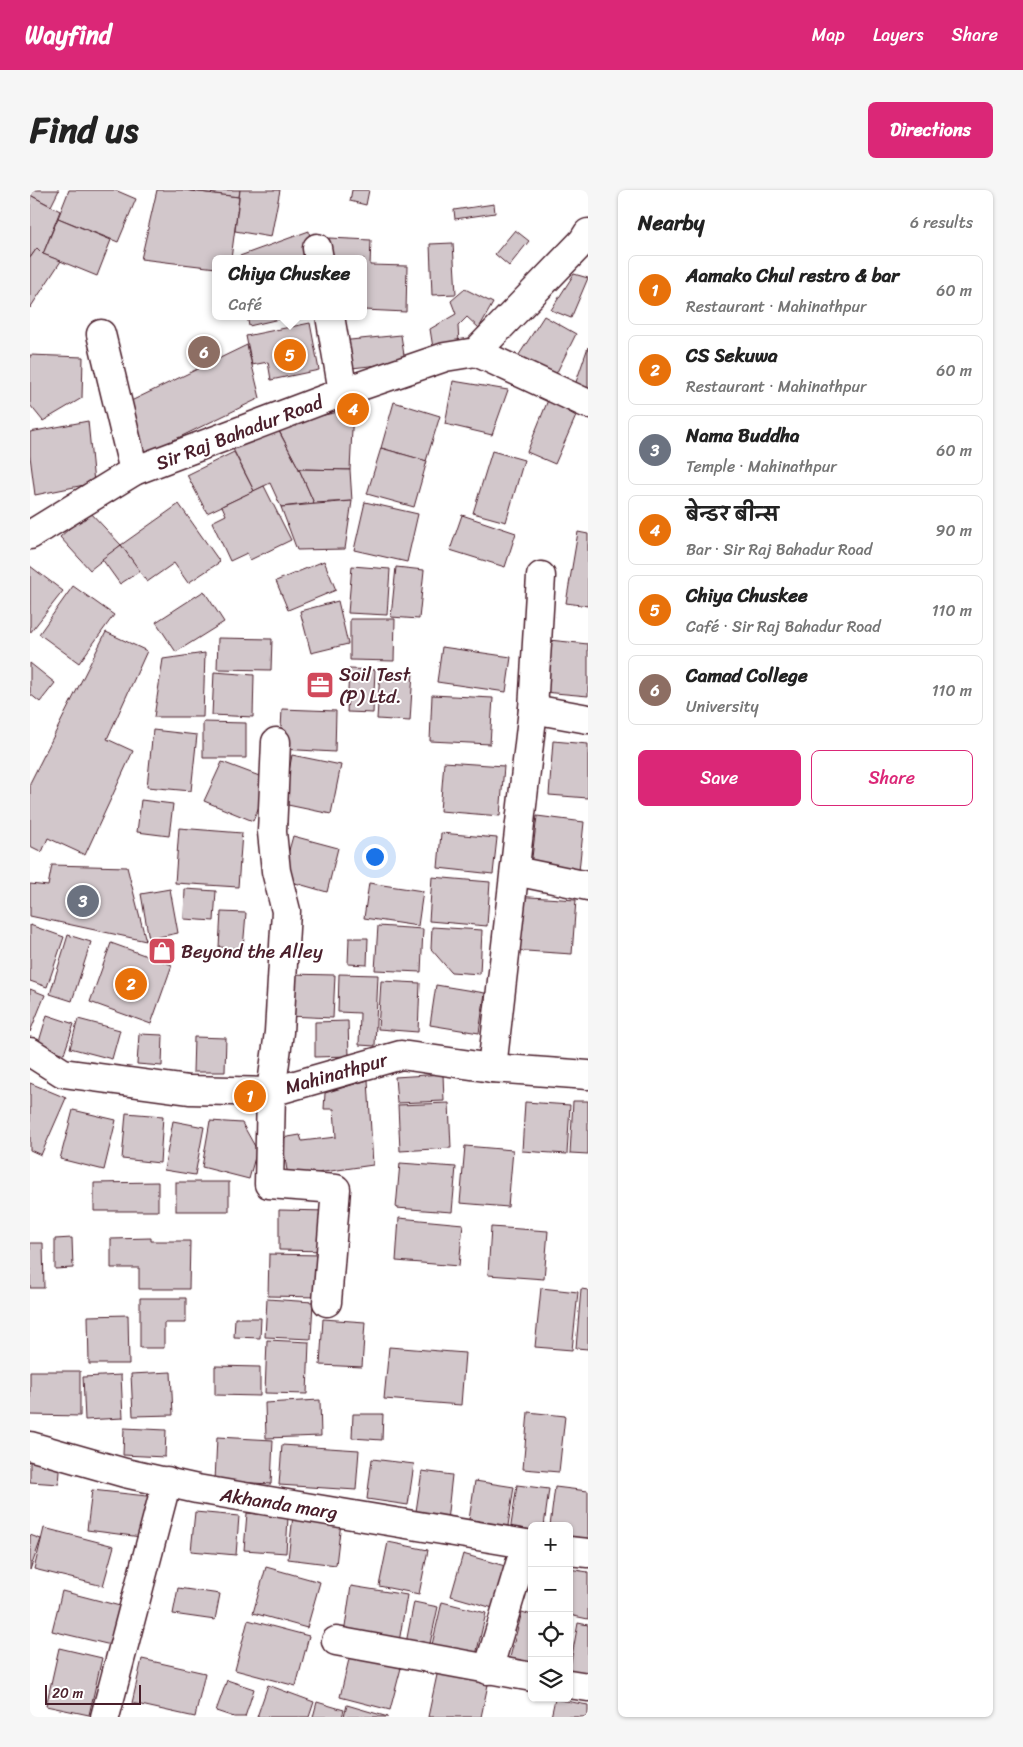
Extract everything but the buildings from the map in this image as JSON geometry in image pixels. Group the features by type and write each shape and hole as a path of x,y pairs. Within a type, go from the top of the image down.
{"street":[{"path":"586,239 476,352 588,404"},
{"path":"331,320 343,392"},
{"path":"101,334 134,471"},
{"name":"Sir Raj Bahadur Road","path":"30,535 134,471 343,392 445,357 476,352"},
{"path":"492,1068 534,709 541,576"},
{"path":"534,709 588,719"},
{"path":"276,742 272,832 276,871 286,911 279,1032 270,1092 269,1184 336,1189 327,1302"},
{"path":"514,871 588,886"},
{"name":"Mahinathpur","path":"30,1052 63,1073 189,1090 270,1092 401,1055 492,1068 588,1075"},
{"name":"Akhanda marg","path":"30,1446 125,1473 197,1489 528,1544"},
{"path":"105,1717 167,1481"},
{"path":"488,1670 528,1547"},
{"path":"573,1551 588,1553"},
{"path":"336,1641 528,1676"},
{"path":"573,1685 588,1687"}],"place":[{"name":"Camad College","path":"204,352"},
{"name":"Chiya Chuskee","path":"290,355"},
{"name":"बेन्डर बीन्स","path":"353,409"},
{"name":"Soil Test (P) Ltd.","path":"320,685"},
{"name":"Nama Buddha","path":"83,901"},
{"name":"Beyond the Alley","path":"162,951"},
{"name":"CS Sekuwa","path":"131,984"},
{"name":"Aamako Chul restro & bar","path":"250,1096"}]}
